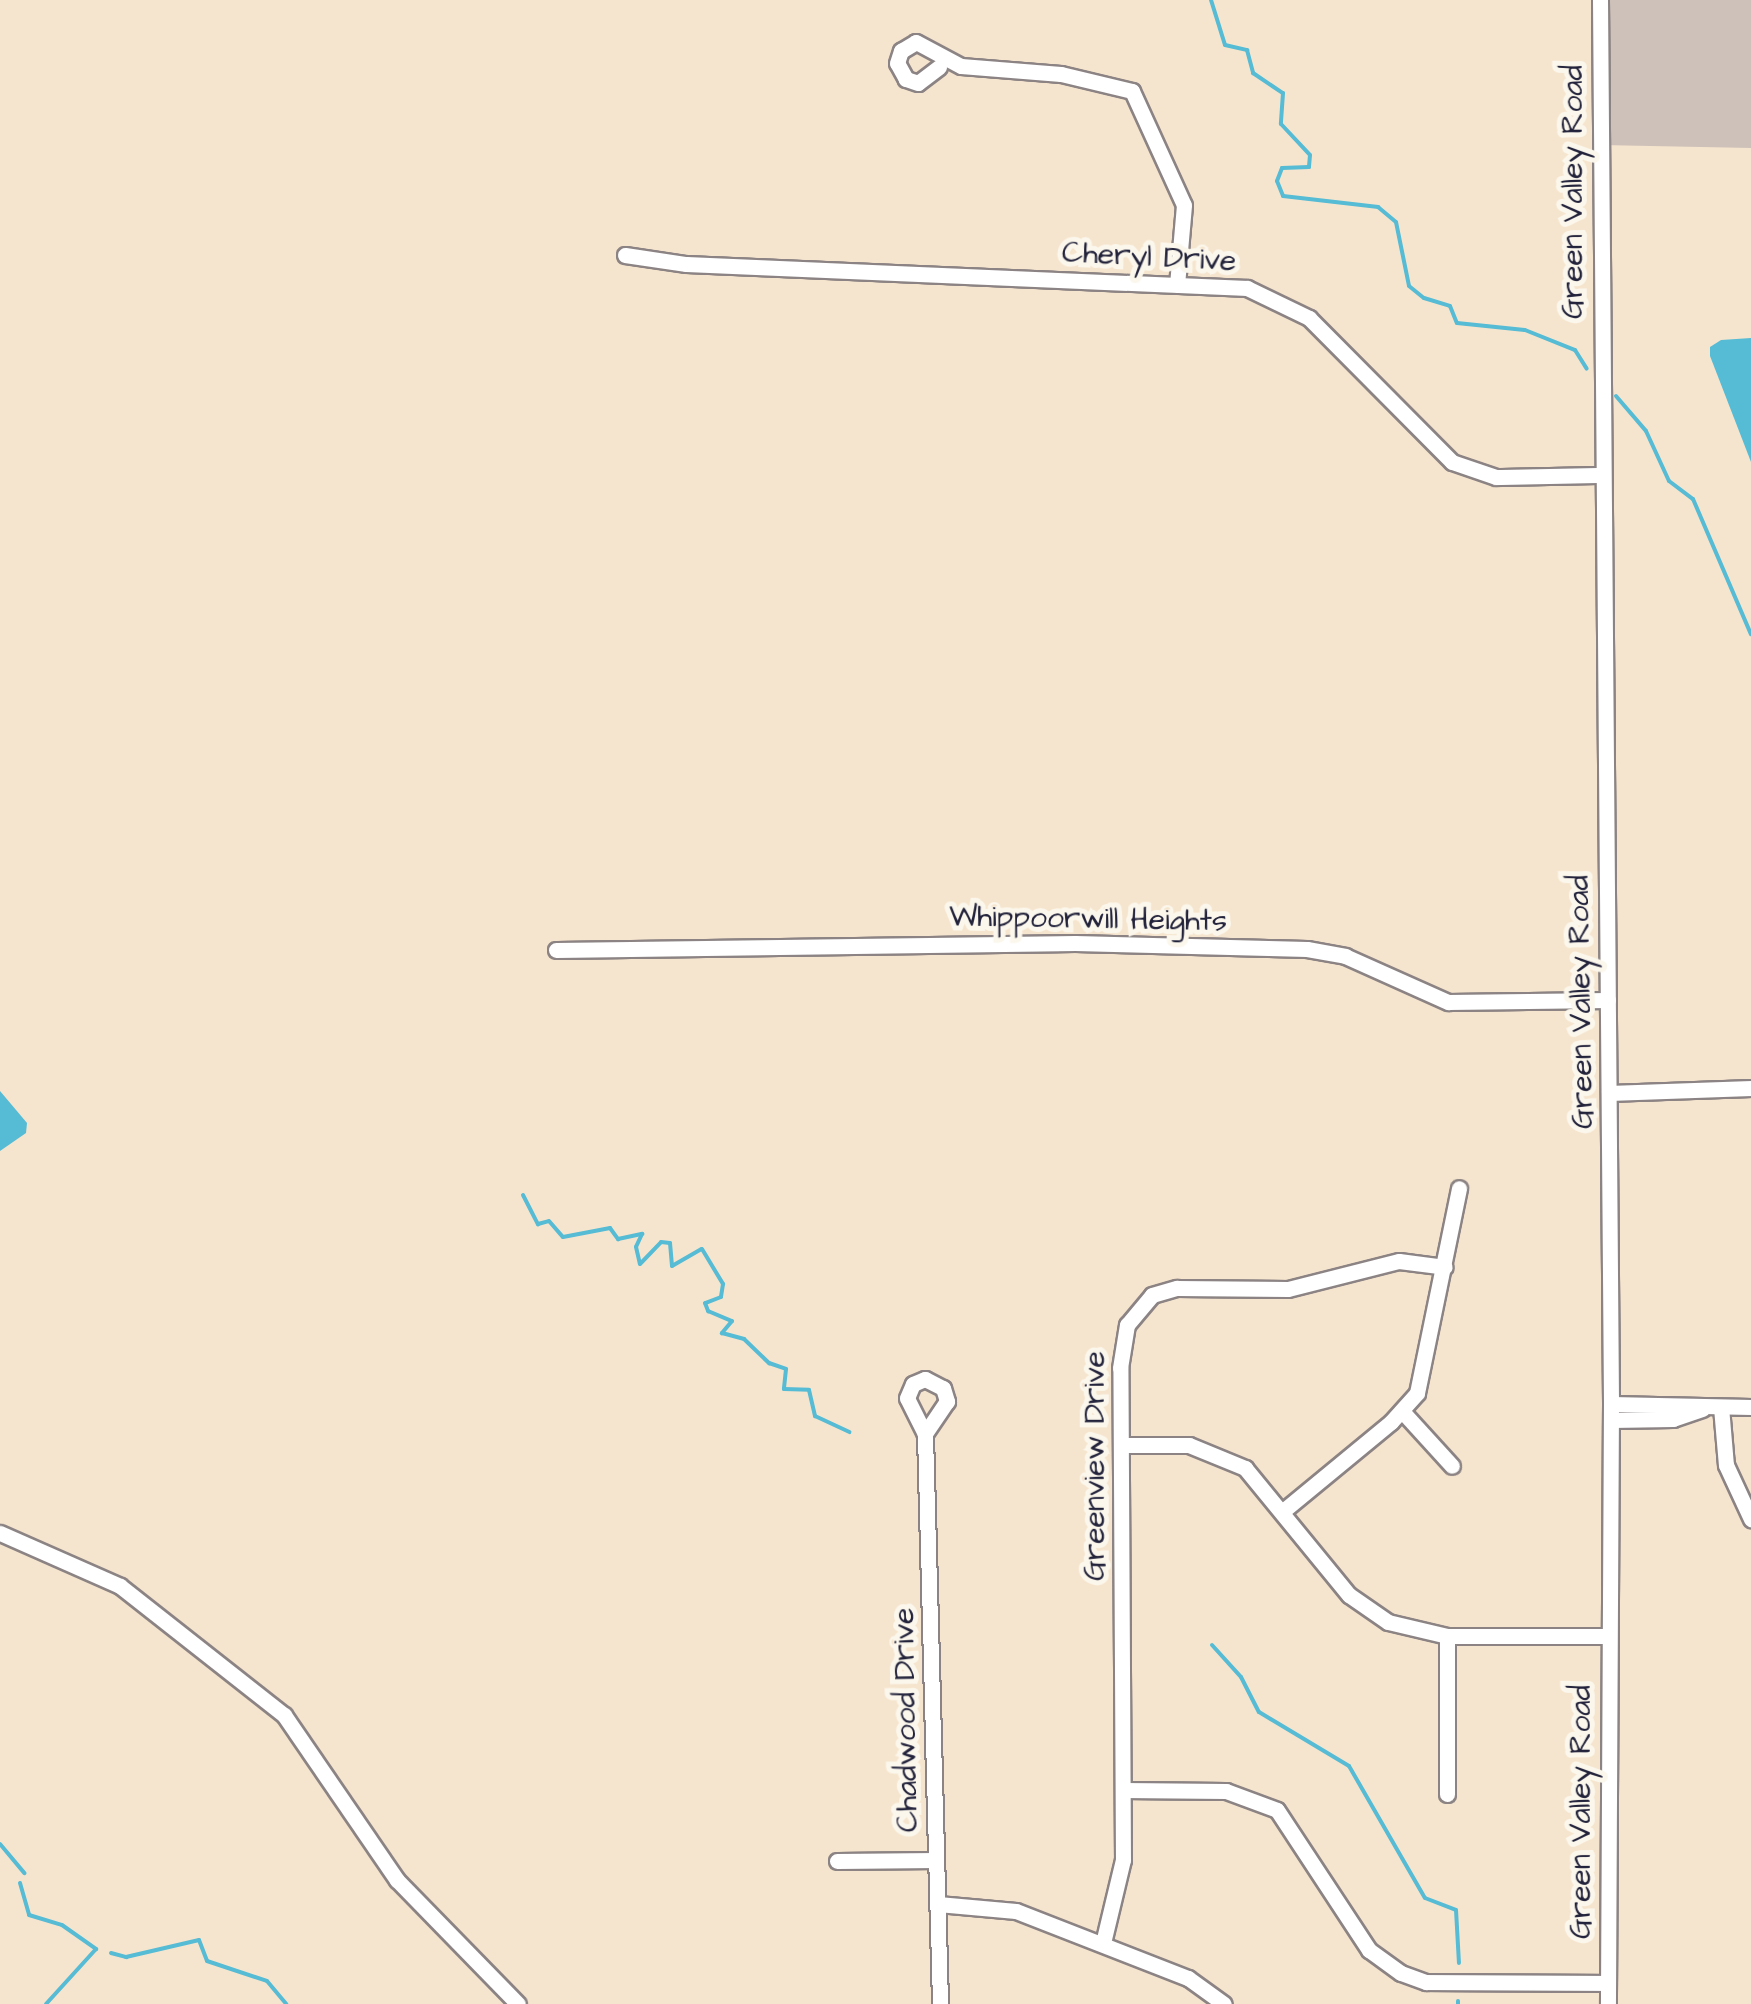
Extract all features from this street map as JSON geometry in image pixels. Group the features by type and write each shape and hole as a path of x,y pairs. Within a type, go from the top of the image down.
{"street":[{"name":"Green Valley Road","path":"1600,0 1610,1092 1608,2004"},
{"path":"939,66 918,83 902,74 897,62 901,51 916,42 962,66 1061,74 1132,91 1184,205 1178,285"},
{"name":"Cheryl Drive","path":"625,255 686,264 1247,288 1309,318 1440,450 1474,472 1602,476"},
{"name":"Whippoorwill Heights","path":"556,950 1075,943 1308,949 1345,956 1448,1002 1608,1000"},
{"path":"1610,1092 1751,1088"},
{"path":"1283,1510 1402,1411 1427,1363 1459,1188"},
{"name":"Greenview Drive","path":"1103,1944 1121,1887 1122,1338 1133,1312 1152,1295 1177,1288 1305,1286 1399,1262 1445,1268"},
{"path":"1611,1412 1751,1406"},
{"path":"1714,1408 1726,1466 1751,1519"},
{"path":"1402,1411 1452,1466"},
{"name":"Chadwood Drive","path":"925,1434 940,2004"},
{"path":"1121,1445 1190,1445 1223,1454 1255,1477 1362,1606 1407,1630 1447,1636 1610,1636"},
{"path":"0,1533 120,1586 284,1714 397,1880 518,2004"},
{"path":"1447,1636 1447,1794"},
{"path":"1123,1790 1226,1790 1277,1810 1368,1950 1426,1982 1608,1983"},
{"path":"837,1861 936,1860"},
{"path":"938,1904 1016,1911 1188,1978 1224,2004"}],"shaded area":[{"path":"1600,0 1751,0 1751,148 1600,145"}],"water":[{"path":"1751,338 1751,462 1710,356 1710,347 1721,340"},
{"path":"0,1091 27,1123 26,1133 0,1151"}],"waterway":[{"path":"1211,0 1225,45 1247,50 1253,73 1283,93 1281,124 1310,155 1309,167 1282,168 1277,181 1283,196 1378,207 1396,222 1409,286 1424,298 1450,306 1457,323 1525,330 1575,350 1587,369"},
{"path":"1616,396 1646,431 1669,481 1693,499 1751,634"},
{"path":"523,1195 538,1224 549,1221 563,1237 610,1228 618,1239 642,1234 636,1247 640,1264 661,1242 670,1243 672,1266 702,1249 723,1284 721,1297 705,1303 708,1311 732,1321 722,1333 744,1339 769,1363 786,1369 784,1389 809,1390 815,1416 850,1432"},
{"path":"1212,1645 1241,1677 1259,1712 1349,1766 1425,1898 1456,1910 1459,1963"},
{"path":"0,1844 24,1873"},
{"path":"20,1883 29,1915 62,1925 96,1949 46,2004"},
{"path":"111,1953 126,1957 199,1940 207,1961 267,1981 286,2004"}]}
